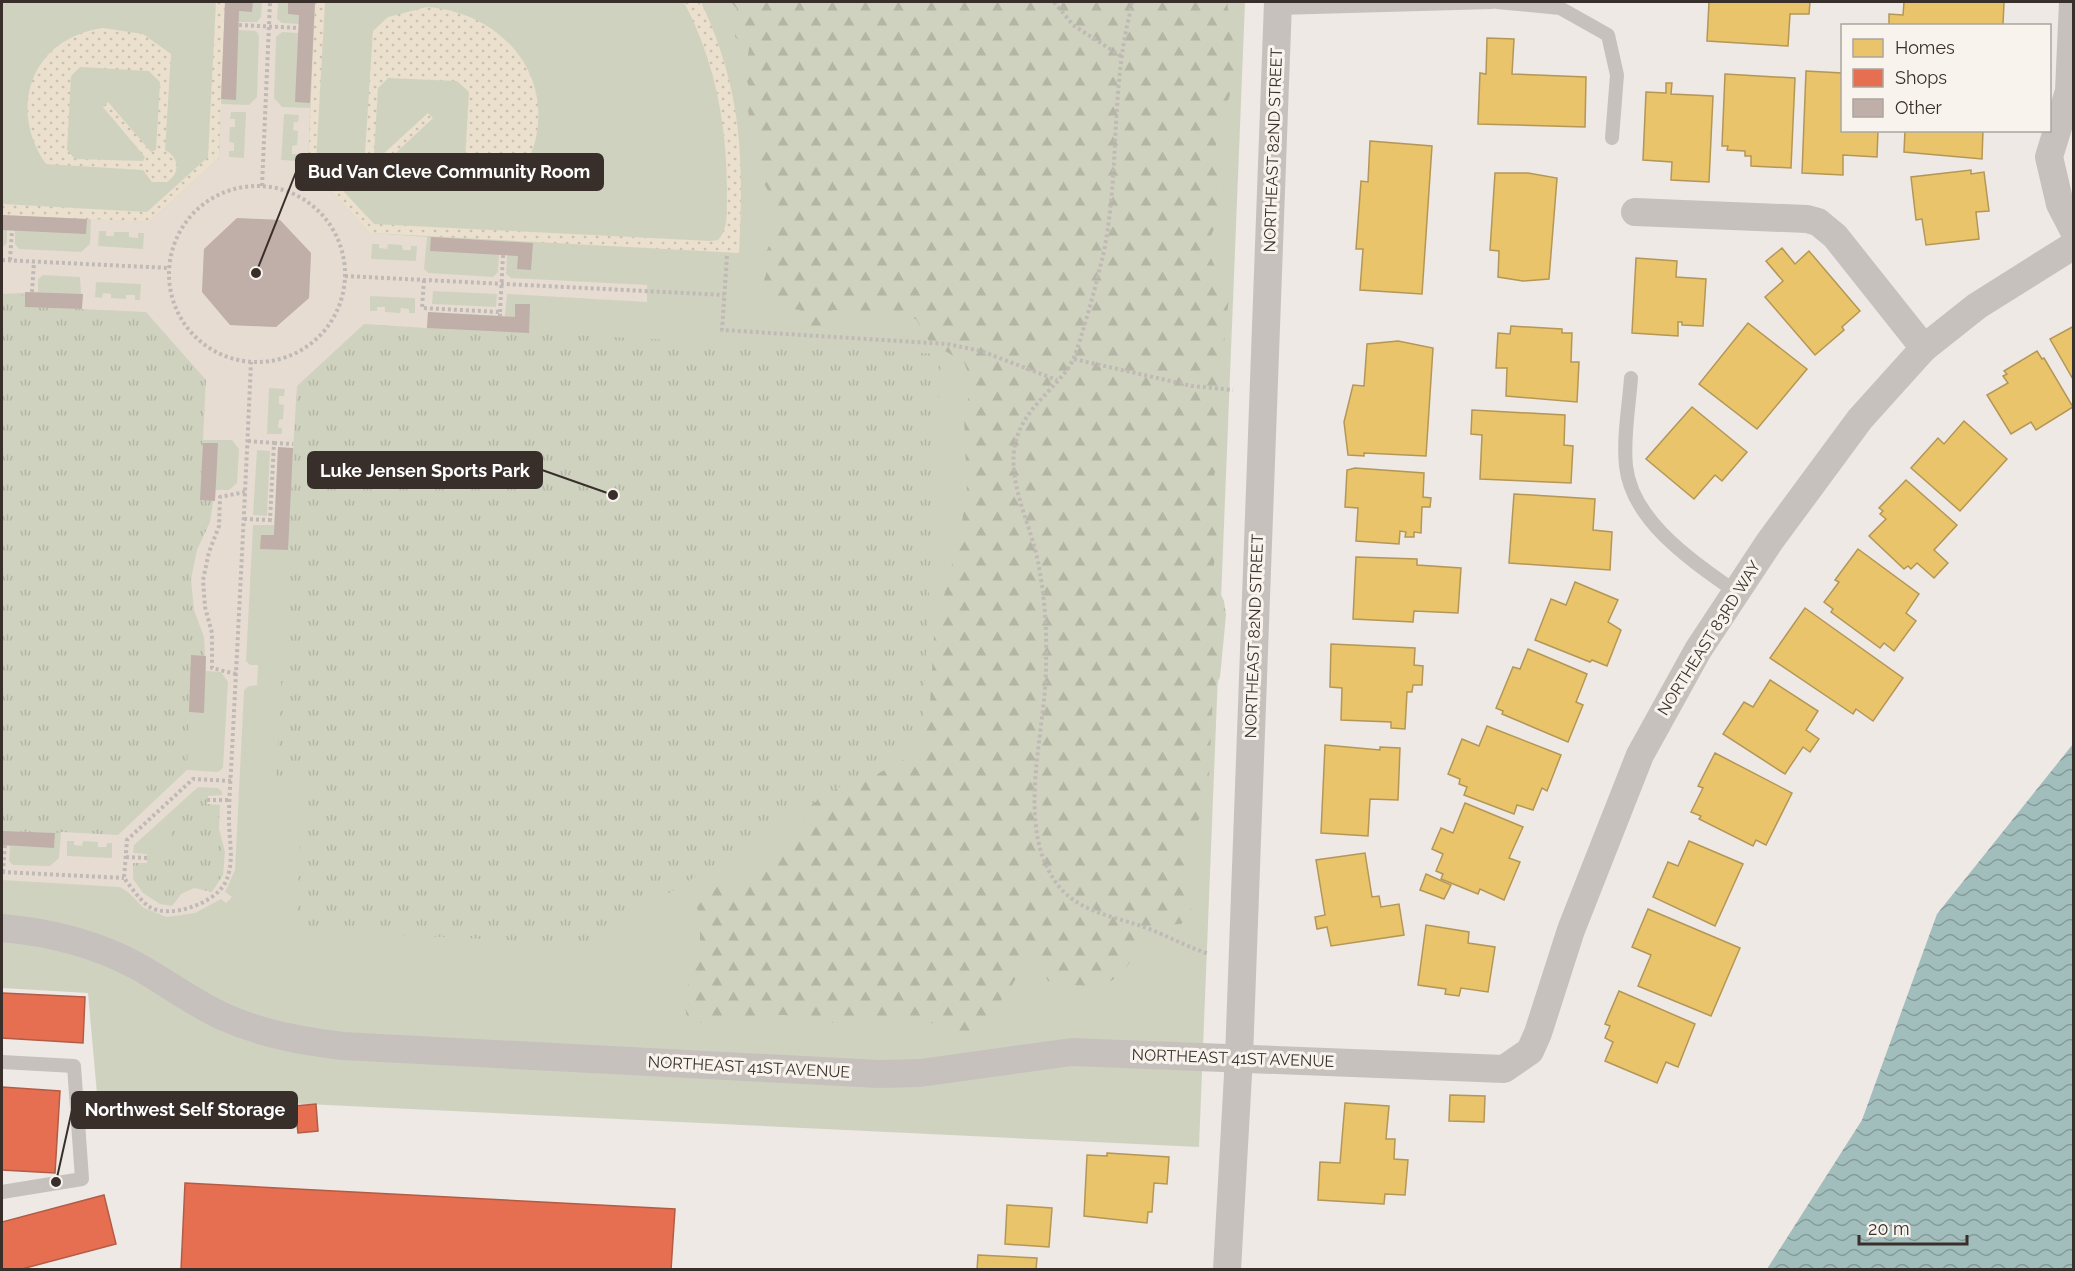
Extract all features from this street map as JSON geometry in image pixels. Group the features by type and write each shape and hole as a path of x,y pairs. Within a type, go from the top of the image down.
{"street":[{"path":"2073,2 2068,91 2049,157 2060,204 2073,231"},
{"name":"NORTHEAST 82ND STREET","path":"1227,1269 1239,1057 1278,5"},
{"path":"1635,212 1807,219 1818,222 1835,236 1924,348"},
{"name":"NORTHEAST 83RD WAY","path":"1516,1062 1530,1051 1538,1033 1578,911 1640,755 1698,650 1736,592 1860,419 1900,371 1924,348 1977,306 2073,245"},
{"name":"NORTHEAST 41ST AVENUE","path":"2,928 34,932 111,953 211,1010 244,1025 279,1036 343,1046 879,1074 920,1073 1072,1053 1239,1057 1490,1071 1504,1069 1516,1062"}],"lane":[{"path":"1278,5 1492,2"},
{"path":"1497,2 1560,8 1608,35 1617,75 1612,138"},
{"path":"1631,378 1626,466 1634,496 1676,548 1736,592"},
{"path":"2,1062 74,1066 82,1179 2,1192"}],"path":[{"path":"262,186 270,2"},
{"path":"1054,2 1073,25 1122,56"},
{"path":"1132,2 1122,56 1112,186 1104,250 1074,359 1029,414 1018,432 1014,452 1019,496 1039,564 1046,639 1045,694 1036,793 1036,832 1041,857 1058,885 1074,901 1195,950 1216,957 1242,960"},
{"path":"239,25 299,28"},
{"path":"262,186 288,191 312,205 331,224 342,249 345,276 340,304 326,329 312,342 305,348 279,359 252,362 225,356 196,336 183,321 172,295 169,268 176,241 189,218 210,199 235,188 262,186"},
{"path":"10,260 12,231"},
{"path":"424,280 422,308 500,314 503,255"},
{"path":"727,256 722,330 947,344 981,351 1057,380"},
{"path":"2,260 169,268"},
{"path":"32,292 34,262"},
{"path":"345,276 724,295"},
{"path":"1074,359 1192,386 1263,393"},
{"path":"231,781 193,779 127,840 124,878 148,906 159,910 193,906 216,893 229,871 230,800 231,781 236,674 244,519 245,492 252,362"},
{"path":"248,441 293,444"},
{"path":"244,519 273,521 274,443"},
{"path":"236,674 212,668 212,633 205,607 202,580 219,526 220,497 245,492"},
{"path":"207,800 230,800"},
{"path":"5,845 2,872 124,878"},
{"path":"126,857 147,858"}],"green space":[{"path":"2,2 1245,2 1199,1147 97,1094 88,993 2,988"},
{"path":"731,2 1227,2 1234,48 1234,83 1215,139 1224,182 1223,205 1208,244 1210,256 1229,296 1221,374 1221,440 1214,477 1220,493 1213,578 1224,601 1226,615 1220,677 1213,691 1208,799 1204,812 1185,845 1185,866 1192,883 1194,902 1181,924 1165,926 1154,932 1122,972 1113,980 1100,985 1080,986 1048,981 1035,957 1027,959 1011,987 989,1016 969,1031 958,1034 922,1019 834,1023 783,1015 742,1017 705,1024 688,1019 686,1010 686,993 699,950 700,928 697,907 713,887 751,884 778,861 803,823 817,793 847,777 870,778 921,750 929,720 934,636 960,532 967,493 964,415 972,383 964,362 945,351 933,348 916,319 884,313 833,310 828,313 820,328 805,328 802,324 803,314 800,310 792,309 785,304 767,302 759,295 767,271 765,255 779,223 777,207 757,171 757,156 748,111 752,95 745,76 749,48 735,37 737,9"},
{"path":"2,294 25,295 25,307 146,312 206,380 200,499 212,500 210,524 196,556 191,577 192,597 202,636 204,656 191,655 187,770 118,835 2,831"},
{"path":"364,324 941,354 922,736 587,944 296,930 303,782 276,780 297,386"},
{"path":"208,796 207,804 220,804 219,834 224,863 222,876 212,892 176,899 172,906 155,902 142,893 138,887 133,872 133,863 146,863 147,854 166,842 188,806"}],"sand":[{"path":"216,2 225,2 219,158 149,222 2,215 2,204 147,212 208,157"},
{"path":"315,2 325,2 316,162 374,224 710,241 718,240 726,223 726,167 725,142 717,94 704,47 684,2 701,2 725,65 737,124 741,186 739,253 370,233 308,166"},
{"path":"427,7 452,11 476,20 497,33 514,49 527,69 536,91 538,115 533,148 514,183 387,177 382,184 369,189 357,184 353,179 353,164 365,153 373,31 388,17","holes":["388,78 457,81 469,92 465,160 455,171 387,168 385,163 433,118 428,113 380,157 374,154 378,88"]},
{"path":"103,28 143,34 171,54 165,150 173,157 176,170 167,182 152,182 143,170 46,164 34,142 28,120 28,99 33,78 43,60 59,45 79,34","holes":["80,67 149,71 160,82 156,150 151,152 108,102 103,107 145,157 143,161 75,159 67,150 71,76"]}],"shaded area":[{"path":"262,2 278,2 277,19 282,23 299,24 299,33 282,32 276,37 274,98 282,107 310,108 308,166 370,233 427,237 424,269 428,273 493,277 498,272 499,255 507,255 506,274 511,278 647,285 647,302 507,294 505,316 428,312 427,328 364,324 297,386 293,448 278,448 274,525 253,525 246,661 250,665 258,665 257,685 249,686 244,690 235,870 225,892 232,897 226,903 221,899 195,913 167,917 144,908 120,887 2,880 2,845 10,846 9,861 13,865 50,866 59,858 61,832 118,835 187,770 218,772 223,768 228,682 221,672 206,671 204,637 194,610 191,579 197,550 210,522 215,490 229,490 237,483 239,449 232,440 203,440 206,380 146,312 82,309 80,277 43,275 38,279 38,292 2,294 2,248 7,243 7,230 15,231 15,244 19,249 81,252 90,244 91,219 149,222 219,158 221,104 249,105 257,97 259,36 256,31 239,30 238,22 257,22 261,17","holes":["231,112 246,112 244,158 229,157 229,151 234,151 234,143 229,142 230,127 235,127 235,119 230,119","284,114 299,115 298,122 294,122 293,130 298,131 297,145 292,146 292,154 297,154 296,161 281,160","237,218 280,220 311,253 309,298 276,327 230,325 202,292 204,249","99,231 106,231 106,236 114,236 114,232 129,232 129,237 138,238 138,233 144,233 143,249 98,246","372,244 379,244 379,248 387,249 388,244 402,245 403,250 411,250 411,246 417,246 416,261 371,259","96,282 141,284 140,300 135,300 135,295 126,295 126,299 111,298 111,294 103,293 102,298 95,297","433,291 497,294 496,307 432,304","370,296 415,298 415,313 409,313 409,309 401,308 400,313 385,312 385,307 377,307 377,311 370,311","269,388 285,389 284,396 279,396 279,404 284,405 283,419 279,420 278,428 282,428 282,434 267,434","257,450 270,451 267,516 253,515","198,787 218,788 222,792 222,795 208,796 207,804 220,805 219,829 225,852 223,875 212,892 194,888 181,894 172,906 160,904 143,893 133,879 133,863 147,863 147,854 133,853 134,845","67,841 74,841 74,845 82,846 83,841 98,842 98,847 106,847 107,843 112,843 112,858 67,856"]}],"water":[{"path":"2073,744 2073,1269 1767,1269 1862,1120 1937,914"}],"building: Homes":[{"path":"1709,2 1810,2 1809,14 1790,14 1788,46 1707,41"},
{"path":"1904,2 2004,2 2003,24 1889,24 1889,14 1903,15"},
{"path":"1487,38 1514,39 1512,74 1586,77 1585,127 1478,124 1480,73 1486,74"},
{"path":"1806,71 1841,73 1841,132 1878,132 1877,157 1843,155 1843,175 1802,173"},
{"path":"1725,74 1795,78 1791,168 1751,166 1751,156 1745,156 1745,151 1727,150 1728,146 1722,146"},
{"path":"1666,83 1672,83 1671,94 1713,96 1709,182 1671,180 1672,162 1643,160 1646,92 1666,93"},
{"path":"1905,132 1983,132 1982,159 1904,152"},
{"path":"1370,141 1432,146 1422,294 1360,290 1363,249 1356,249 1361,181 1368,182"},
{"path":"1971,170 1971,174 1984,172 1989,211 1976,212 1979,239 1926,245 1922,219 1916,220 1911,177"},
{"path":"1495,173 1528,173 1557,178 1549,279 1523,281 1498,277 1499,251 1490,250"},
{"path":"1782,248 1795,264 1809,251 1860,311 1842,327 1844,330 1815,355 1765,297 1783,281 1766,261"},
{"path":"1636,258 1677,261 1676,277 1706,279 1703,326 1682,325 1682,322 1678,322 1678,336 1632,333"},
{"path":"1748,323 1807,369 1757,429 1699,384"},
{"path":"1511,326 1562,329 1562,333 1572,333 1571,362 1579,362 1577,402 1506,396 1507,368 1496,368 1498,333 1510,334"},
{"path":"2074,326 2074,381 2050,339"},
{"path":"1398,341 1433,348 1426,456 1364,453 1364,456 1348,455 1344,422 1353,385 1364,386 1367,344"},
{"path":"2037,351 2042,359 2044,358 2073,407 2036,430 2031,422 2011,434 1987,395 2008,383 2003,376 2007,374 2004,371"},
{"path":"1692,407 1747,452 1722,481 1715,475 1694,499 1646,459"},
{"path":"1472,410 1565,415 1564,445 1573,446 1571,483 1480,479 1482,435 1471,434"},
{"path":"1964,421 2007,459 1960,511 1911,468 1938,438 1944,444"},
{"path":"1355,468 1424,473 1423,497 1431,498 1430,507 1422,507 1421,533 1414,532 1414,537 1405,537 1406,532 1400,531 1399,544 1356,541 1358,508 1345,507 1347,470"},
{"path":"1906,480 1957,525 1934,550 1948,563 1934,578 1917,563 1911,569 1908,566 1904,569 1869,536 1886,519 1880,514 1883,511 1879,508"},
{"path":"1514,494 1595,499 1593,530 1612,532 1610,570 1509,563"},
{"path":"1858,549 1919,594 1906,613 1916,621 1894,651 1884,643 1880,648 1831,612 1833,609 1824,602 1839,582 1835,580"},
{"path":"1356,557 1417,559 1417,565 1461,568 1458,613 1414,611 1413,622 1353,619"},
{"path":"1575,582 1618,600 1608,622 1621,630 1607,666 1592,660 1590,662 1535,640 1551,599 1566,605"},
{"path":"1805,608 1903,678 1873,721 1856,709 1853,714 1770,658"},
{"path":"1331,644 1415,648 1414,665 1423,666 1422,685 1413,685 1412,692 1407,692 1405,729 1391,728 1391,722 1341,720 1342,688 1330,687"},
{"path":"1528,649 1587,674 1576,702 1583,705 1568,742 1502,714 1503,711 1496,708 1513,667 1520,669"},
{"path":"1770,680 1818,711 1806,730 1819,739 1810,752 1803,747 1785,774 1723,734 1744,702 1753,707"},
{"path":"1487,726 1561,755 1547,791 1542,788 1533,810 1517,805 1514,814 1464,795 1467,787 1459,784 1460,779 1448,774 1462,739 1479,746"},
{"path":"1325,745 1380,750 1380,747 1400,748 1398,800 1370,799 1368,836 1321,833"},
{"path":"1715,753 1792,793 1766,845 1756,840 1753,846 1699,819 1701,816 1691,812 1703,788 1698,786"},
{"path":"1465,803 1523,827 1509,858 1520,862 1504,900 1480,889 1478,894 1441,879 1443,874 1436,871 1443,854 1432,849 1441,828 1453,833"},
{"path":"1689,841 1743,864 1715,926 1653,897 1668,862 1678,866"},
{"path":"1365,853 1372,897 1379,896 1381,907 1399,904 1404,935 1331,946 1327,927 1317,929 1315,917 1325,915 1316,860"},
{"path":"1426,874 1451,885 1444,899 1420,890"},
{"path":"1648,909 1740,948 1711,1016 1638,986 1651,955 1632,947"},
{"path":"1426,925 1469,932 1468,943 1495,947 1488,992 1461,988 1459,996 1445,994 1446,989 1418,985"},
{"path":"1619,991 1695,1024 1678,1067 1666,1062 1657,1083 1605,1061 1613,1042 1605,1038 1610,1026 1605,1024"},
{"path":"1450,1095 1485,1096 1484,1122 1449,1121"},
{"path":"1345,1103 1389,1106 1386,1139 1395,1139 1394,1159 1408,1160 1405,1195 1385,1194 1384,1204 1318,1200 1320,1162 1340,1163"},
{"path":"1107,1153 1169,1157 1167,1184 1154,1183 1152,1212 1148,1212 1147,1223 1084,1216 1087,1155 1107,1156"},
{"path":"1007,1205 1052,1208 1049,1247 1005,1244"},
{"path":"978,1255 1037,1258 1036,1270 977,1270"}],"building: Shops":[{"path":"2,993 85,997 83,1043 2,1038"},
{"path":"2,1087 60,1091 55,1173 2,1170"},
{"path":"316,1104 318,1131 298,1133 295,1106"},
{"path":"185,1183 675,1209 671,1270 181,1270"},
{"path":"104,1195 116,1244 18,1270 2,1270 2,1222"}],"building: Other":[{"path":"225,2 253,2 252,12 239,11 236,100 221,99"},
{"path":"288,2 315,2 310,103 295,102 299,15 288,14"},
{"path":"2,215 87,219 86,234 2,230"},
{"path":"237,218 280,220 311,253 309,298 276,327 230,325 202,292 204,249"},
{"path":"431,237 533,243 531,270 517,269 518,256 430,251"},
{"path":"25,292 83,294 82,309 25,307"},
{"path":"515,304 530,304 529,333 427,328 428,312 515,317"},
{"path":"203,443 218,443 215,501 200,500"},
{"path":"278,447 293,448 288,550 260,549 261,535 274,535"},
{"path":"191,655 206,656 204,713 189,712"},
{"path":"2,831 55,833 54,848 2,845"}],"place":[{"name":"Bud Van Cleve Community Room","path":"256,273"},
{"name":"Luke Jensen Sports Park","path":"613,495"},
{"name":"Northwest Self Storage","path":"56,1182"}]}
